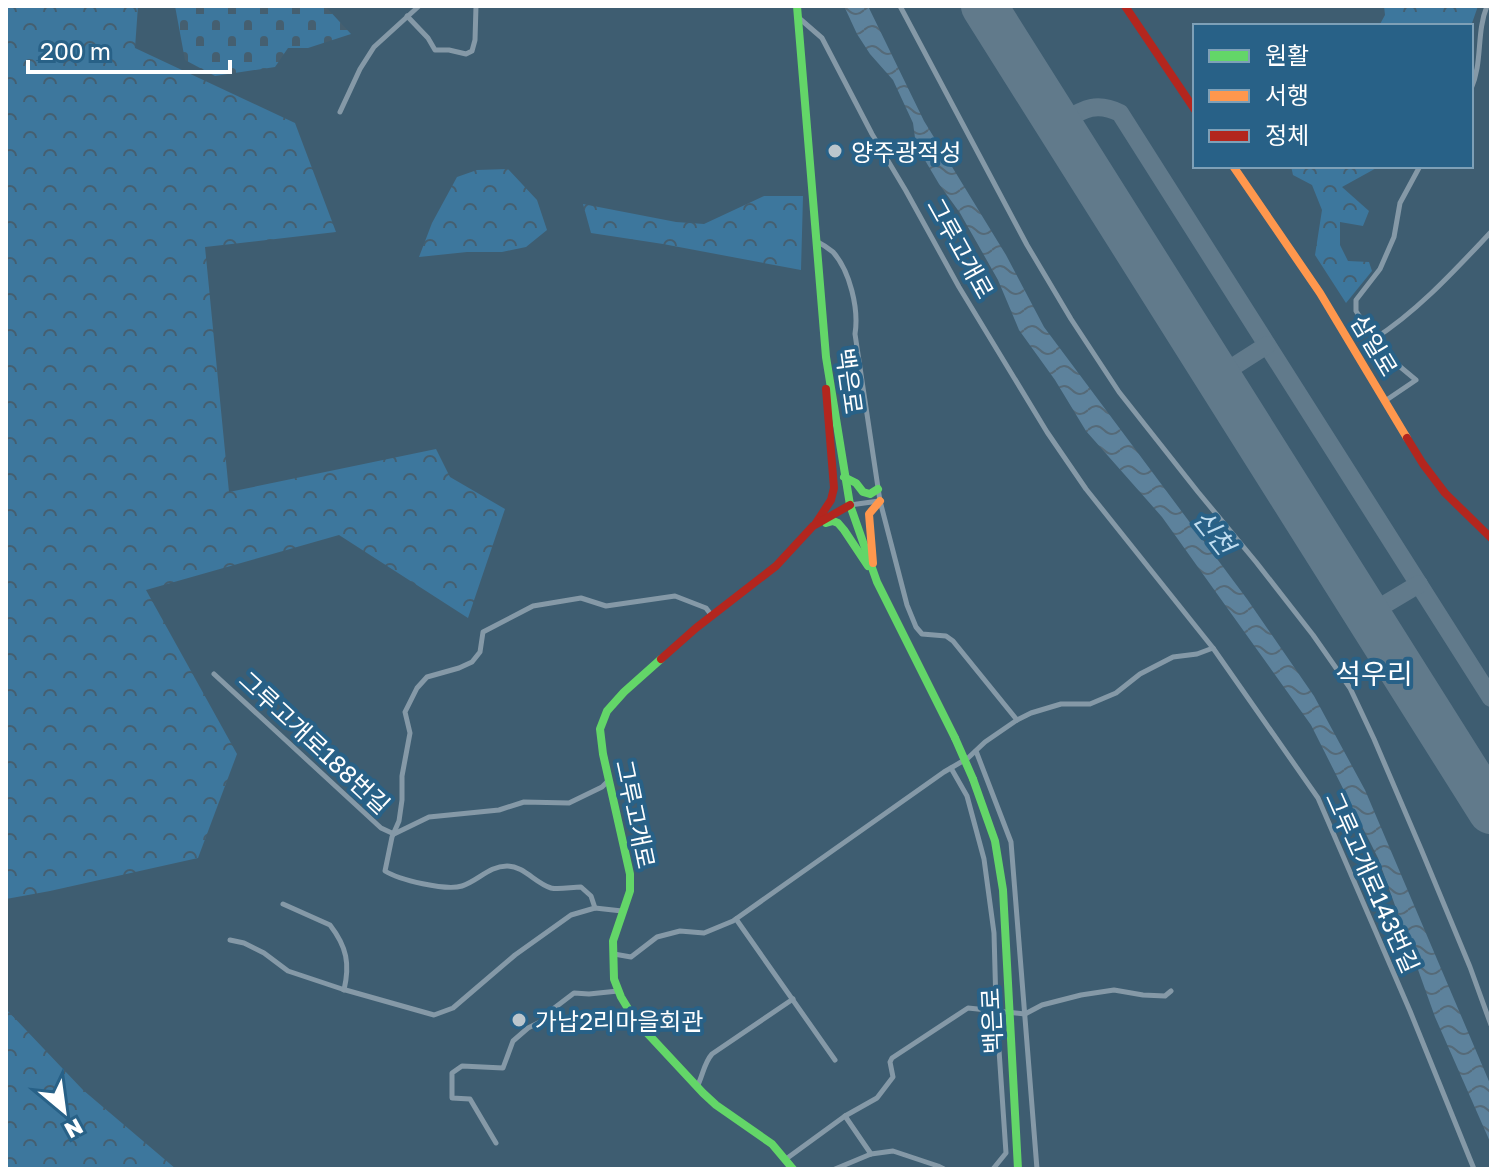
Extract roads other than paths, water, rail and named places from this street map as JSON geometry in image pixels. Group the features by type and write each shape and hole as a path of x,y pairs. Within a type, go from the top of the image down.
{"main road":[{"name":"백은로","path":"797,6 826,357 844,477 850,505 874,575 955,738 995,841 1003,890 1018,1169"},
{"path":"1125,6 1193,107"},
{"name":"삼일로","path":"1234,168 1320,293 1423,464 1445,493 1491,538"},
{"path":"813,526 831,500 834,488 827,414 826,357"},
{"path":"844,477 870,494 878,489"},
{"path":"874,575 868,520 880,501"},
{"name":"그루고개로","path":"793,1169 772,1144 716,1105 697,1087 635,1020 618,991 614,979 613,941 630,891 630,874 600,729 607,711 624,692 776,566 813,526 850,505"},
{"path":"813,526 838,522 874,575"}],"street":[{"path":"340,112 365,59 419,6"},
{"path":"407,16 435,50 466,54 472,51 475,40 476,6"},
{"path":"900,6 1027,245 1119,392 1313,635 1350,688 1421,849 1491,1025"},
{"path":"1473,84 1487,6"},
{"name":"그루고개로","path":"798,17 822,38 872,134 959,287 1047,432 1086,489 1213,648"},
{"path":"1385,401 1416,380 1386,355 1356,311 1356,300 1380,269 1394,237 1400,203 1419,168"},
{"path":"1374,339 1443,283 1491,232"},
{"path":"815,240 834,254 854,298 855,334 880,501 907,605 916,627 922,634 946,636 953,641 1017,720"},
{"path":"850,505 880,501"},
{"name":"그루고개로188번길","path":"595,908 591,896 581,887 553,889 521,870 507,866 486,871 463,886 452,887 412,882 385,871 402,800 402,776 410,733 405,712 417,688 427,677 472,662 480,652 483,632 546,603 581,598 606,606 675,596 706,608 712,616"},
{"path":"613,954 631,957 657,937 680,931 704,933 736,919 968,758 1017,720 1061,704 1090,704 1116,693 1140,674 1173,657 1213,648"},
{"name":"그루고개로143번길","path":"1213,648 1318,798 1474,1169"},
{"name":"그루고개로188번길","path":"214,674 381,828 394,834"},
{"path":"976,751 1011,842 1037,1169"},
{"path":"951,768 967,796 984,859 994,933 1006,1153 993,1169"},
{"path":"394,834 429,817 499,810 524,802 569,803 602,787 609,780"},
{"path":"283,904 330,925 335,932 349,964 344,990"},
{"name":"그루고개로188번길","path":"230,940 264,953 288,971 434,1015 453,1008 515,955 571,915 595,908 622,911"},
{"path":"736,919 835,1060"},
{"path":"786,1159 845,1116 877,1098 893,1077 892,1058 968,1008 1025,1014 1042,1005 1081,995 1114,990 1165,996 1171,991"},
{"path":"496,1143 470,1099 452,1098 452,1073 462,1066 503,1068 513,1041 544,1020 574,993 618,991"},
{"path":"697,1087 706,1060 712,1054 793,999"},
{"path":"845,1116 871,1154"},
{"path":"835,1169 871,1154 893,1151 944,1169"}],"water":[{"path":"844,6 868,6 924,121 1006,255 1044,327 1247,599 1314,696 1365,790 1491,1086 1491,1144 1435,1017 1378,858 1311,725 1162,517 1086,431 1019,330 998,280 916,145 913,123 893,80 870,54"}],"place":[{"name":"양주광적성","path":"835,151"},
{"name":"가납2리마을회관","path":"519,1020"}],"district":[{"name":"석우리","path":"1374,673"}],"water label":[{"name":"신천","path":"1214,532"}]}
